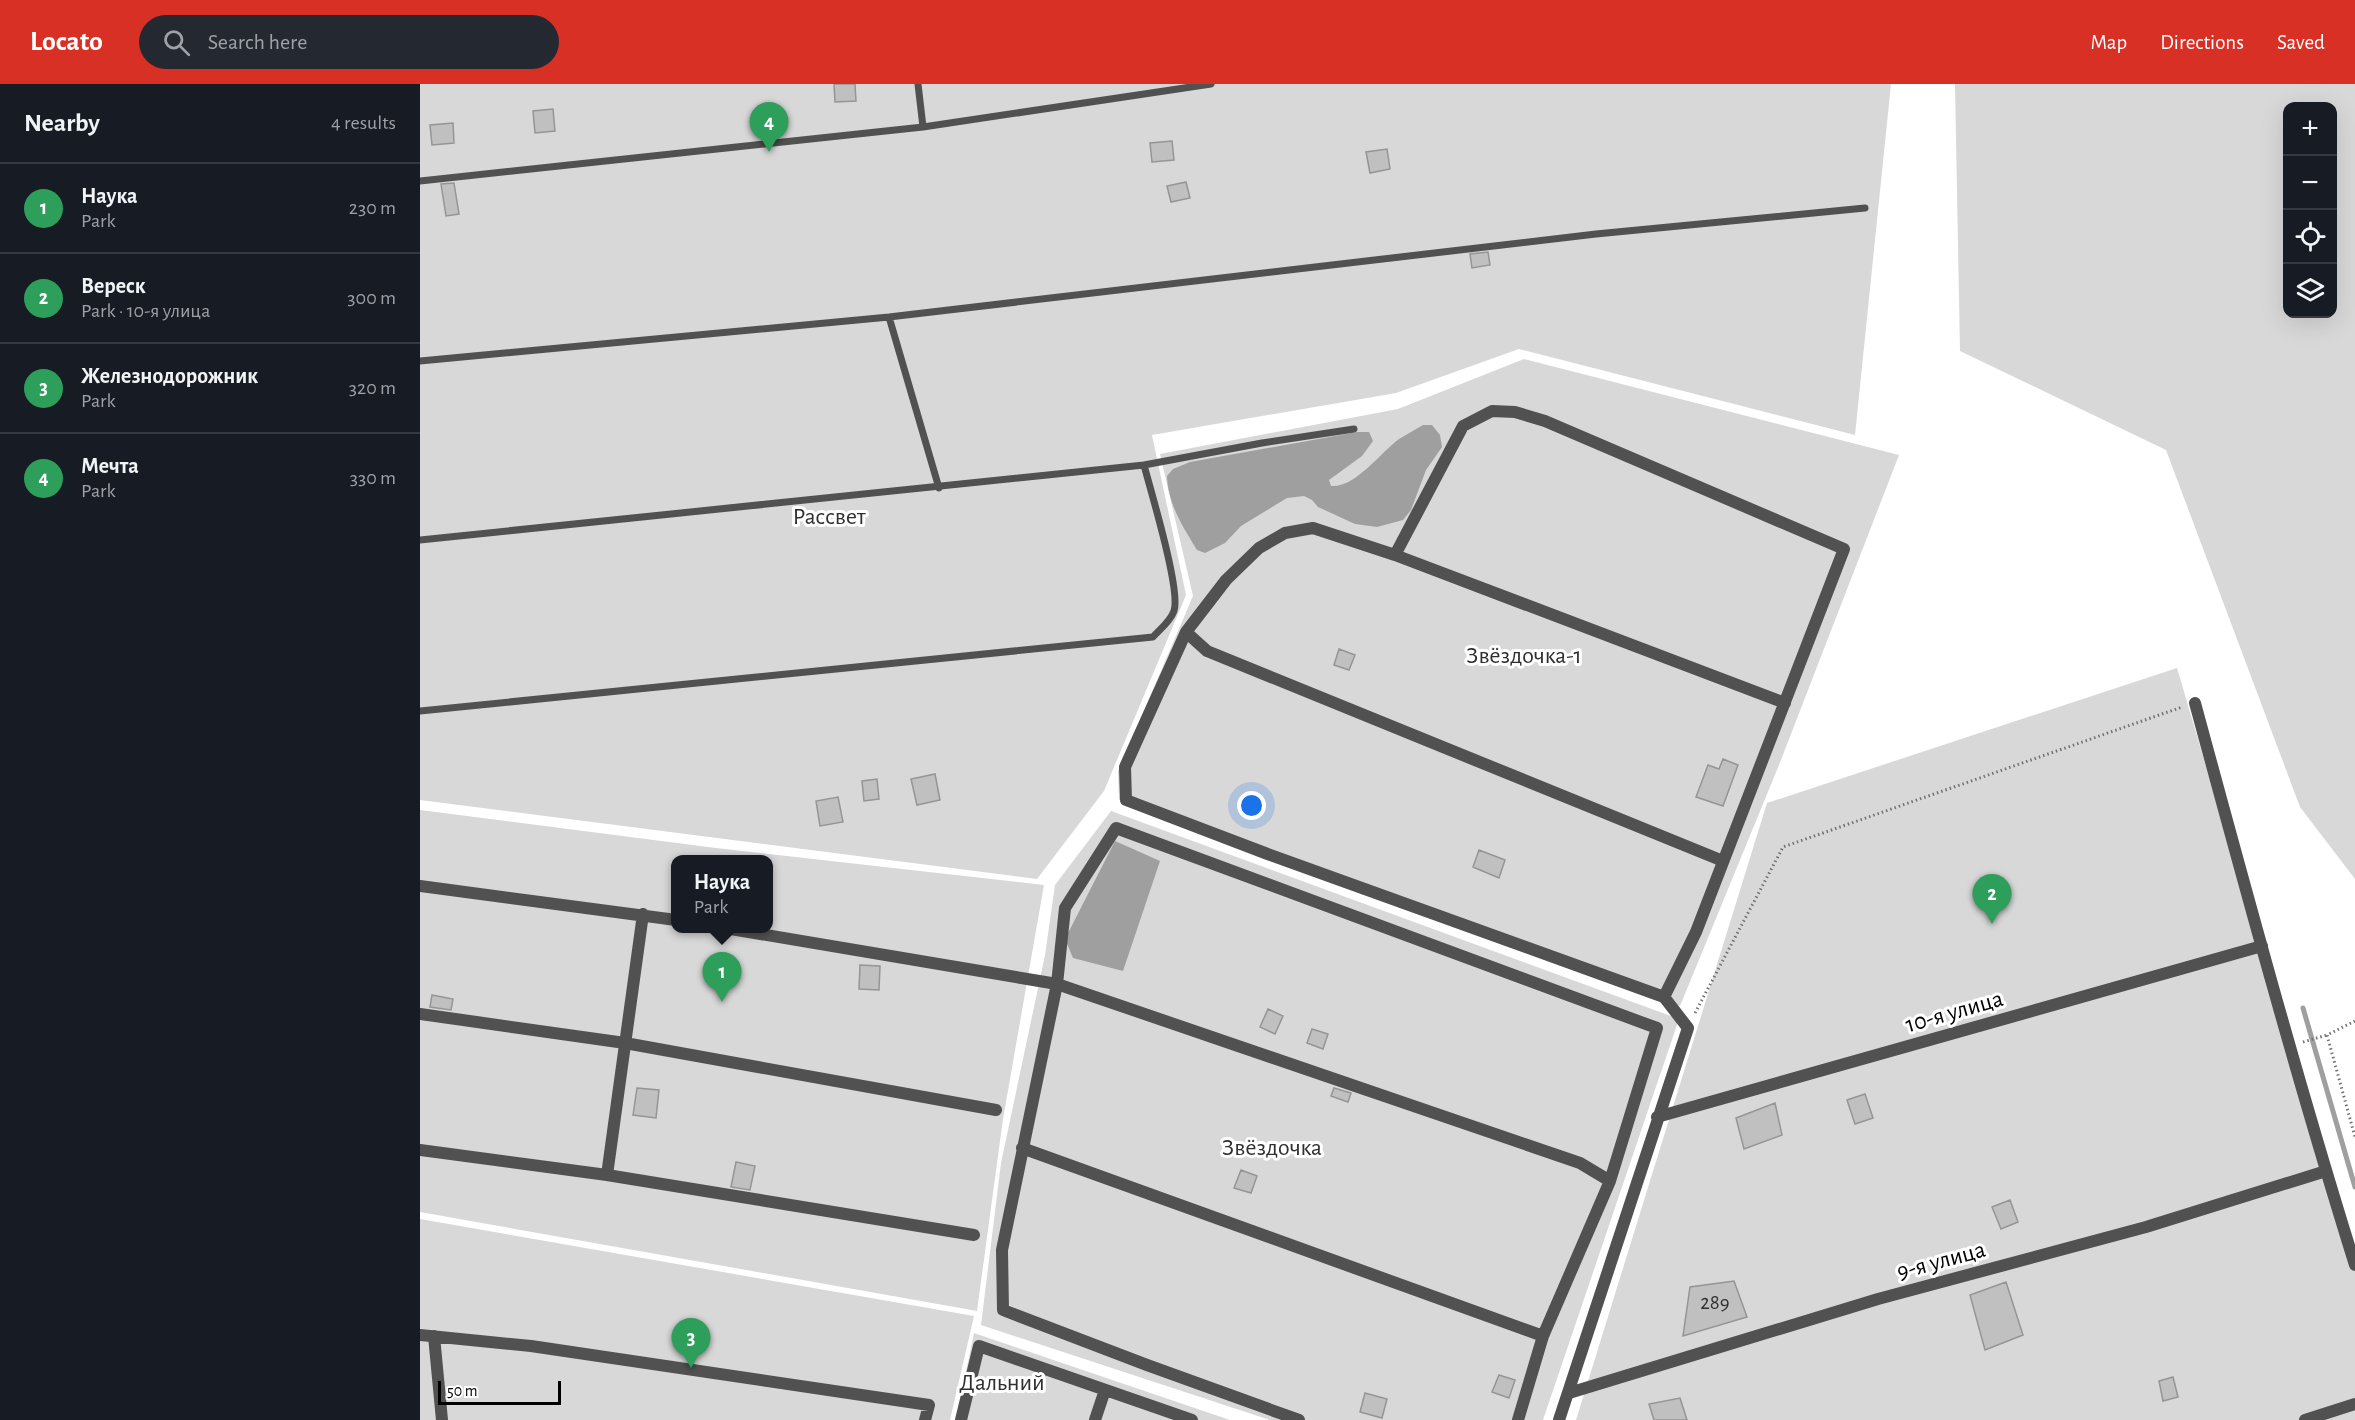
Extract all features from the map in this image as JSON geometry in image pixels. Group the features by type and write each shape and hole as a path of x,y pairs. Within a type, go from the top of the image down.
{"street":[{"path":"1395,555 1463,426 1492,411 1515,412 1545,421 1844,549 1696,932 1664,997"},
{"path":"1559,1420 1688,1028 1664,997 1298,865 1126,800 1125,766 1186,632 1226,580 1259,548 1285,533 1314,528 1395,555 1785,703"},
{"path":"1186,632 1207,651 1723,861"},
{"path":"2195,703 2325,1171 2355,1265"},
{"path":"1299,1420 1003,1310 1002,1250 1057,984 1065,908 1116,828 1657,1028 1610,1181 1543,1336 1518,1420"},
{"path":"420,885 671,919"},
{"path":"607,1175 643,915"},
{"path":"755,933 1057,984 1580,1163 1610,1181"},
{"name":"10-я улица","path":"1657,1117 2262,946"},
{"path":"420,1014 625,1043 996,1110"},
{"path":"1022,1148 1543,1336"},
{"path":"420,1149 607,1175 974,1235"},
{"name":"9-я улица","path":"1569,1394 1878,1299 2146,1227 2325,1171"},
{"path":"420,1335 531,1346 929,1405 925,1420"},
{"path":"434,1336 442,1420"},
{"path":"961,1420 979,1346 1192,1420"},
{"path":"1095,1420 1105,1390"},
{"path":"2305,1420 2355,1404"}],"lane":[{"path":"918,84 923,127"},
{"path":"420,181 923,127 1210,84"},
{"path":"420,361 889,317 1596,234 1865,208"},
{"path":"889,317 939,488"},
{"path":"420,540 1144,465 1354,429"},
{"path":"420,711 1153,637 1174,610 1175,587 1144,465"}],"path":[{"path":"1688,1028 1783,847 2195,703"},
{"path":"2290,1046 2327,1035 2355,1021"},
{"path":"2327,1035 2355,1137"}],"green space":[{"name":"Рассвет","path":"420,84 1891,84 1855,435 1519,349 1396,393 1152,435 1186,595 1104,791 1037,879 420,800"},
{"path":"1955,84 2355,84 2355,879 2300,807 2166,450 1960,351"},
{"name":"Звёздочка-1","path":"1524,359 1899,455 1779,765 1680,1006 1119,800 1118,771 1193,596 1160,454 1398,409"},
{"path":"2177,668 2355,1272 2355,1420 1576,1420 1767,803"},
{"path":"420,810 716,848 1044,885 1003,1119 977,1311 420,1212"},
{"name":"Звёздочка","path":"1111,811 1679,1019 1543,1420 1270,1420 981,1325 1001,1163 1045,955 1055,885"},
{"path":"420,1219 974,1316 950,1420 420,1420"},
{"name":"Дальний","path":"974,1333 1230,1420 956,1420"}],"shaded area":[{"path":"1423,425 1432,425 1440,435 1442,447 1426,470 1411,510 1403,520 1377,527 1355,524 1318,507 1304,496 1287,498 1241,526 1225,543 1205,553 1197,550 1177,515 1170,496 1167,476 1173,469 1190,462 1357,432 1369,432 1373,441 1362,456 1329,480 1331,486 1340,485 1358,476 1399,439"},
{"path":"1115,841 1160,861 1123,971 1073,958 1065,939"}],"building":[{"path":"834,84 855,84 856,101 835,102"},
{"path":"553,109 555,131 535,133 533,111"},
{"path":"453,123 454,143 432,145 430,125"},
{"path":"1172,141 1174,160 1152,162 1150,143"},
{"path":"1387,149 1390,169 1370,173 1366,152"},
{"path":"1186,182 1190,198 1171,202 1167,186"},
{"path":"454,183 459,214 446,216 441,184"},
{"path":"1488,252 1490,265 1472,268 1470,254"},
{"path":"1339,649 1355,655 1349,670 1334,665"},
{"path":"1723,759 1738,765 1723,806 1696,797 1708,765 1719,769"},
{"path":"935,774 940,800 917,805 911,779"},
{"path":"877,779 879,799 864,801 862,781"},
{"path":"838,797 843,822 820,826 816,801"},
{"path":"1479,850 1505,860 1499,878 1473,867"},
{"path":"860,965 880,966 879,990 859,989"},
{"path":"432,995 453,999 451,1010 430,1007"},
{"path":"1268,1009 1283,1016 1275,1034 1260,1027"},
{"path":"1312,1029 1328,1034 1323,1049 1307,1043"},
{"path":"637,1088 659,1090 656,1118 633,1115"},
{"path":"1334,1088 1351,1093 1348,1102 1331,1096"},
{"path":"1865,1094 1873,1118 1855,1124 1847,1100"},
{"path":"1775,1103 1782,1135 1744,1149 1736,1118"},
{"path":"736,1162 755,1166 750,1190 731,1187"},
{"path":"1241,1170 1257,1176 1251,1193 1234,1188"},
{"path":"2010,1200 2018,1222 2001,1229 1992,1207"},
{"path":"1734,1281 1747,1317 1683,1336 1690,1287"},
{"path":"2006,1282 2023,1335 1985,1350 1970,1295"},
{"path":"1499,1375 1515,1380 1509,1398 1492,1392"},
{"path":"2173,1377 2178,1397 2163,1401 2159,1381"},
{"path":"1365,1393 1387,1399 1382,1418 1360,1412"},
{"path":"1680,1398 1687,1420 1654,1420 1649,1404"}],"waterway":[{"path":"2303,1008 2355,1187"}],"place":[{"name":"Мечта","path":"769,152"},
{"name":"Вереск","path":"1992,924"},
{"name":"Наука","path":"722,1002"},
{"name":"Железнодорожник","path":"691,1368"}]}
